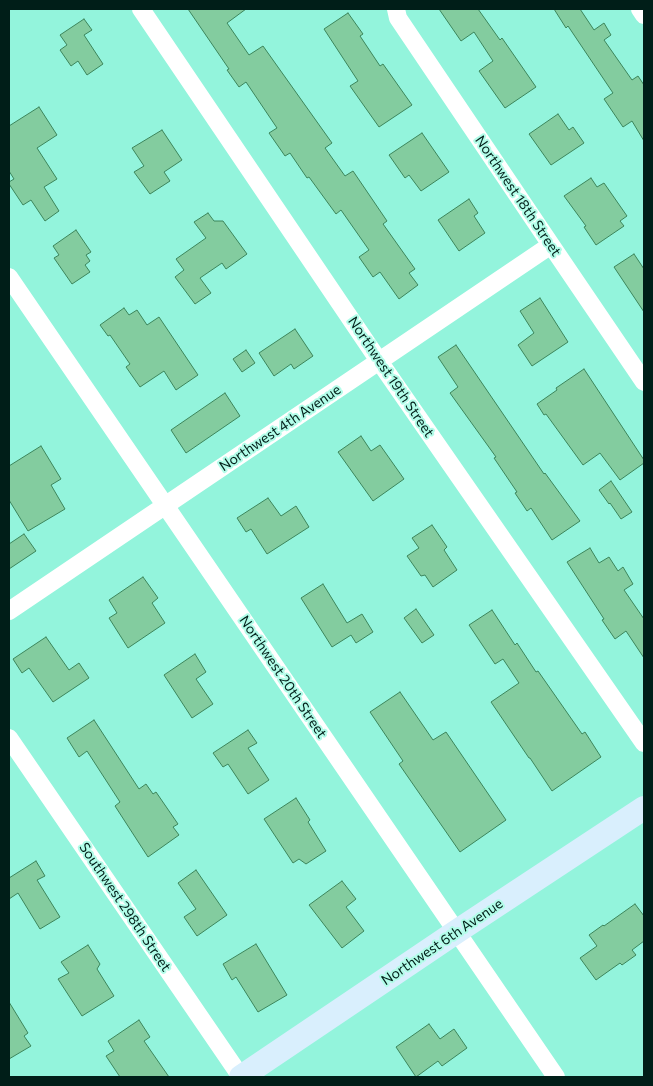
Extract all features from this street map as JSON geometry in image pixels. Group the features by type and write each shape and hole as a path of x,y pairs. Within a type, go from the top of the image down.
{"street":[{"name":"Northwest 19th Street","path":"141,9 379,361 644,744"},
{"name":"Northwest 18th Street","path":"396,9 398,18 644,382"},
{"path":"640,9 644,15"},
{"name":"Northwest 4th Avenue","path":"9,611 550,245"},
{"name":"Northwest 20th Street","path":"9,277 556,1077"},
{"name":"Southwest 298th Street","path":"9,738 241,1077"},
{"name":"Northwest 6th Avenue","path":"241,1077 644,808"}],"building":[{"path":"188,9 246,9 227,23 249,55 263,46 332,143 325,148 345,176 353,171 387,221 383,224 415,269 409,273 418,285 399,299 380,272 373,277 359,257 369,250 341,210 336,214 290,153 285,156 269,133 277,128 246,82 239,87"},
{"path":"439,9 478,9 500,40 502,38 536,87 505,108 479,71 493,61 474,32 461,41"},
{"path":"554,9 580,9 594,30 604,23 611,35 604,40 632,80 638,76 644,85 644,141 632,121 623,127 604,99 613,93 568,26 566,28"},
{"path":"348,13 363,34 360,36 380,66 383,64 412,105 379,127 350,86 358,81 324,29"},
{"path":"84,19 92,30 84,35 103,64 87,75 78,61 71,66 60,50 67,45 60,35"},
{"path":"39,107 57,135 37,148 57,179 44,187 59,211 45,221 31,200 23,205 9,184 14,179 9,171 9,126"},
{"path":"558,114 569,130 573,127 584,143 551,165 529,134"},
{"path":"162,130 182,160 164,172 170,181 150,194 134,172 144,166 132,148"},
{"path":"422,133 449,172 421,191 409,175 405,178 389,155"},
{"path":"591,178 597,187 604,183 627,216 620,221 624,226 596,245 584,227 586,226 564,196"},
{"path":"469,199 478,213 474,216 485,233 459,251 438,220"},
{"path":"208,213 214,221 223,221 247,254 226,269 222,263 200,278 211,293 195,304 175,277 184,270 176,259 206,238 194,222"},
{"path":"76,230 91,252 86,255 90,261 85,265 90,272 72,284 54,258 59,255 53,246"},
{"path":"634,254 644,269 644,312 614,267"},
{"path":"540,298 568,342 532,366 518,345 534,333 520,311"},
{"path":"124,308 129,315 137,310 147,325 159,317 198,375 176,390 164,371 140,387 126,367 130,364 110,335 108,336 100,325"},
{"path":"295,329 313,356 294,369 291,364 274,376 259,353"},
{"path":"456,345 544,474 580,521 552,540 531,508 527,511 515,493 517,492 494,458 496,457 450,393 458,387 438,357"},
{"path":"246,350 255,363 242,372 233,359"},
{"path":"584,369 644,460 644,463 620,480 600,453 583,465 537,404"},
{"path":"225,393 240,416 186,453 171,430"},
{"path":"361,436 371,451 380,445 404,479 373,501 338,452"},
{"path":"41,446 61,479 51,485 65,509 28,531 9,500 9,466"},
{"path":"611,481 632,512 621,519 599,490"},
{"path":"268,498 281,516 296,506 309,527 267,554 251,529 246,532 237,518"},
{"path":"432,525 447,547 444,550 457,570 433,587 425,575 421,576 407,556 419,548 412,538"},
{"path":"24,534 36,551 9,569 9,544"},
{"path":"590,548 599,563 609,557 618,571 623,567 633,584 624,590 644,619 644,658 626,631 615,639 567,562"},
{"path":"143,577 158,598 152,603 165,623 128,648 109,618 117,613 109,600"},
{"path":"323,584 347,623 362,614 373,632 356,643 351,635 332,647 301,598"},
{"path":"416,609 434,635 422,643 404,618"},
{"path":"492,610 515,645 517,643 582,734 585,732 601,757 552,791 491,702 519,683 503,659 495,664 469,625"},
{"path":"46,637 69,670 79,663 89,678 53,702 29,668 22,673 13,659"},
{"path":"195,654 206,672 196,679 213,704 192,718 164,675"},
{"path":"400,692 433,740 446,732 506,820 460,852 399,764 403,761 370,712"},
{"path":"94,720 139,789 146,784 153,794 156,792 178,824 173,827 179,835 148,857 115,806 120,802 87,751 79,757 67,738"},
{"path":"248,730 257,743 248,748 269,780 248,794 228,764 223,767 213,753"},
{"path":"296,798 326,851 306,864 299,859 293,863 264,819"},
{"path":"36,861 45,876 37,880 60,917 40,929 18,893 9,899 9,878"},
{"path":"196,870 227,915 197,936 184,917 196,909 178,883"},
{"path":"342,881 356,899 346,907 364,931 342,948 309,905"},
{"path":"635,904 644,916 644,941 632,950 636,955 622,965 620,963 596,980 580,958 597,946 589,935"},
{"path":"256,944 287,995 258,1012 236,977 232,980 223,964"},
{"path":"88,945 100,964 97,969 114,996 82,1016 58,979 69,973 61,962"},
{"path":"9,1002 28,1033 24,1036 31,1046 9,1059"},
{"path":"139,1020 150,1037 144,1041 169,1077 120,1077 106,1056 114,1051 108,1041"},
{"path":"429,1024 440,1039 454,1029 467,1048 442,1066 438,1061 416,1077 396,1047"}]}
